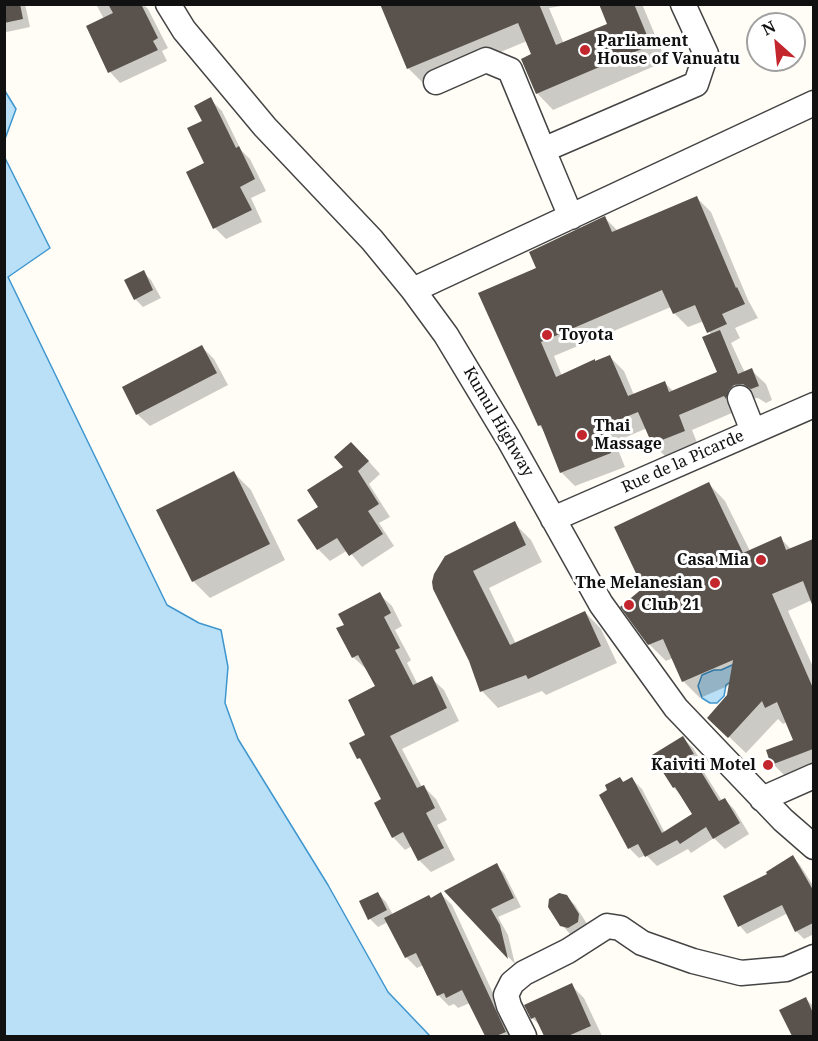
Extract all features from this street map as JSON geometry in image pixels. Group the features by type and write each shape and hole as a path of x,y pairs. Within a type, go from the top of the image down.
{"street":[{"name":"Kumul Highway","path":"168,4 184,30 265,127 372,240 414,290 462,361 508,438 601,604 676,708 762,799 813,847"},
{"path":"543,150 696,84 706,54 683,4"},
{"path":"436,82 486,60 510,70 571,217"},
{"path":"414,290 813,103"},
{"path":"740,398 753,431"},
{"name":"Rue de la Picarde","path":"554,519 813,405"},
{"path":"762,799 813,776"},
{"path":"524,1036 506,995 512,983 607,926 620,928 642,943 693,961 741,973 786,969 813,957"}],"water":[{"path":"4,92 16,109 5,139"},
{"path":"4,156 50,248 8,277 167,605 199,623 221,630 228,667 225,703 238,739 328,885 388,992 430,1036 5,1036"},
{"path":"739,662 736,678 726,685 724,696 717,703 710,703 702,698 698,686 702,675"}],"building":[{"path":"4,4 20,4 23,19 4,23"},
{"path":"108,4 141,4 158,38 153,41 158,50 108,73 86,26 113,13"},
{"path":"380,4 539,4 556,45 607,24 599,4 634,4 651,45 536,94 521,59 531,54 518,23 407,69"},
{"path":"211,97 236,148 239,146 255,179 240,187 252,210 213,229 186,172 204,163 187,128 202,121 194,106"},
{"path":"697,196 745,304 722,314 727,324 707,333 695,305 673,314 662,290 541,342 556,377 595,359 595,361 610,355 628,396 665,381 669,392 717,372 702,337 720,330 738,374 752,368 759,386 751,389 743,384 734,385 729,390 726,399 724,396 679,415 685,431 652,444 638,412 601,427 611,453 560,473 541,425 538,426 478,293 536,268 529,252 605,216 612,232"},
{"path":"144,270 153,290 134,300 124,280"},
{"path":"202,345 217,373 136,415 122,387"},
{"path":"351,442 369,461 358,471 379,504 368,511 383,534 349,556 337,538 317,550 297,520 318,507 307,490 343,467 334,457"},
{"path":"234,471 270,544 192,582 156,510"},
{"path":"709,482 743,553 781,536 786,550 813,539 813,607 803,581 772,594 813,688 813,749 771,765 766,750 793,740 777,702 765,708 762,701 728,738 707,718 727,695 733,660 682,682 663,639 648,645 620,607 643,588 614,527"},
{"path":"515,521 526,545 473,571 510,645 585,611 601,646 528,679 526,675 480,692 469,661 433,589 432,582 445,556"},
{"path":"380,592 391,613 384,617 400,648 395,650 413,685 432,676 447,708 390,736 417,788 424,785 435,808 426,813 444,848 418,861 403,832 392,838 374,803 381,799 360,758 357,759 349,743 365,735 348,700 375,686 358,655 352,658 336,628 344,625 338,614"},
{"path":"683,736 694,754 691,755 719,801 725,798 740,823 713,839 706,827 680,844 677,840 645,857 638,844 628,849 599,795 607,790 605,785 620,777 623,782 632,777 662,833 692,814 652,755"},
{"path":"793,855 813,890 813,923 795,932 782,905 738,927 723,896 767,874 766,872"},
{"path":"497,863 514,898 491,909 500,925 508,959 444,891"},
{"path":"378,892 387,910 368,920 359,901"},
{"path":"441,892 506,1032 496,1036 485,1036 462,990 446,998 444,993 437,996 416,953 405,958 384,918 429,895 431,898"},
{"path":"559,893 567,895 579,914 578,922 568,928 560,926 548,907 549,899"},
{"path":"572,983 591,1026 568,1036 544,1036 535,1017 531,1019 524,1005"},
{"path":"806,997 813,1013 813,1036 792,1036 779,1010"}],"place":[{"name":"Parliament House of Vanuatu","path":"585,50"},
{"name":"Toyota","path":"547,335"},
{"name":"Thai Massage","path":"582,435"},
{"name":"Casa Mia","path":"761,560"},
{"name":"The Melanesian","path":"715,583"},
{"name":"Club 21","path":"629,605"},
{"name":"Kaiviti Motel","path":"768,765"}]}
